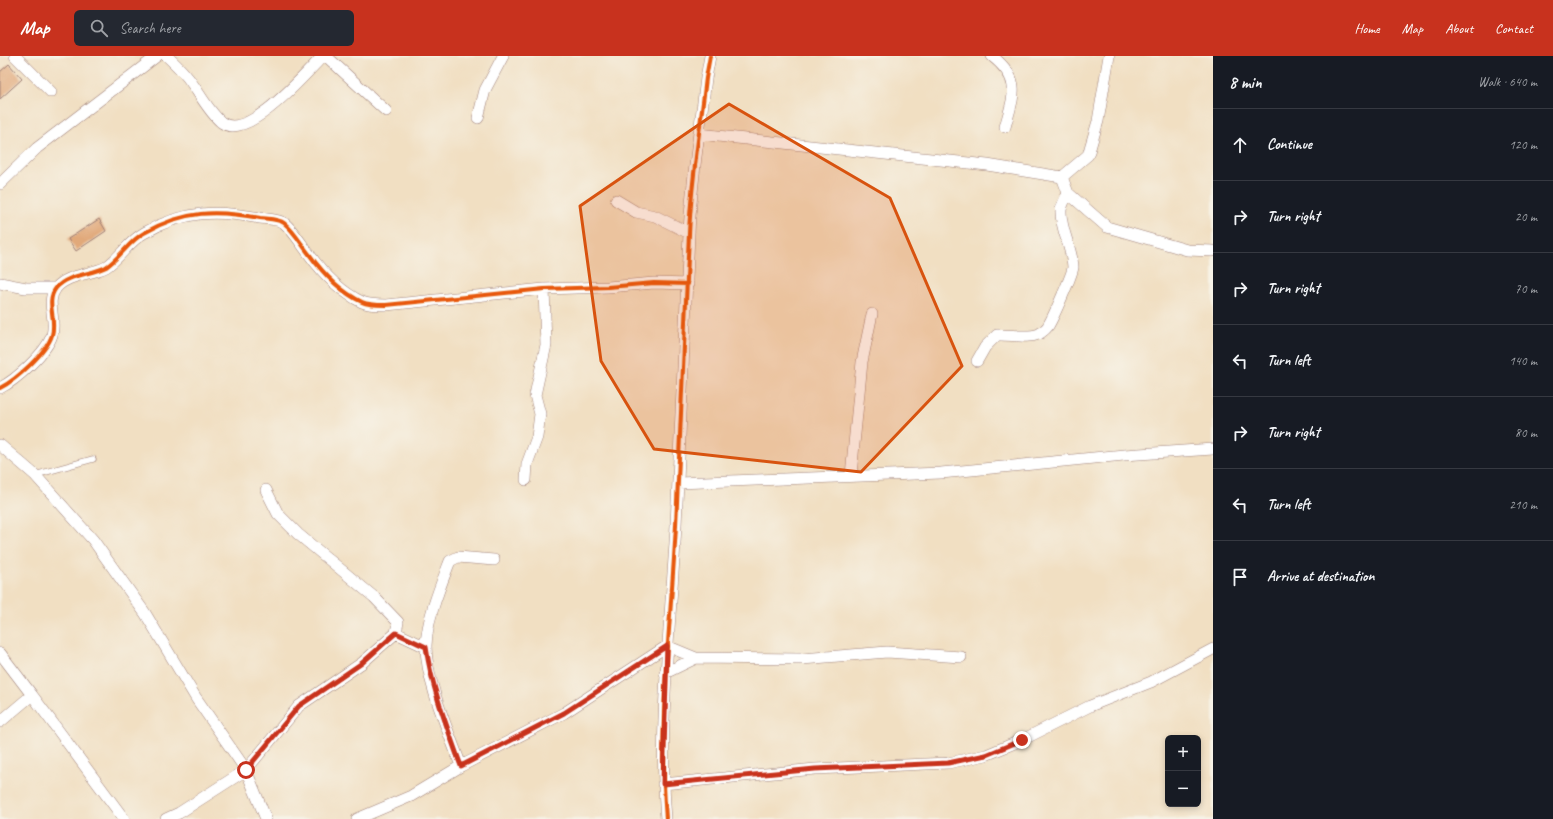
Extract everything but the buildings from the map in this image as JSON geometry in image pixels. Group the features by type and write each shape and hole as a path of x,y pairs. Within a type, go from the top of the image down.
{"street":[{"path":"15,56 51,92"},
{"path":"0,184 37,148 157,56"},
{"path":"167,56 187,77 222,123 236,127 254,120 270,108 323,56"},
{"path":"326,56 386,111"},
{"path":"478,118 485,90 503,56"},
{"path":"666,819 663,784 665,673 671,609 678,483 688,284 689,233 699,134 710,56"},
{"path":"992,56 1004,66 1014,83 1011,104 1004,127"},
{"path":"699,134 987,165 1062,177 1088,155 1098,121 1109,56"},
{"path":"1062,177 1068,193 1107,227 1187,250 1213,251"},
{"path":"977,361 985,348 997,335 1009,334 1028,336 1039,334 1047,328 1054,316 1073,268 1069,244 1062,226 1061,209 1068,193"},
{"path":"616,200 636,212 655,216 689,233"},
{"path":"0,388 9,383 43,351 52,335 53,320 50,300 56,288 65,281 106,266 136,237 156,226 178,217 206,212 229,212 283,222 296,236 318,267 348,293 363,303 386,305 544,289 608,287 654,283 688,284"},
{"path":"0,283 26,288 56,288"},
{"path":"526,480 527,464 537,437 540,414 535,395 546,345 544,289"},
{"path":"851,475 862,362 872,314"},
{"path":"0,445 35,475 93,540 145,614 196,698 246,770 266,819"},
{"path":"678,483 851,475 941,473 1101,456 1213,448"},
{"path":"166,819 179,814 246,770 299,706 362,663 396,633 398,622 374,598 298,534 278,514 266,490"},
{"path":"461,766 441,710 430,672 426,647 429,626 450,561 458,556 494,560"},
{"path":"396,633 426,647"},
{"path":"667,646 696,658 802,659 887,652 961,657"},
{"path":"357,819 411,796 461,766 564,713 667,646"},
{"path":"663,784 815,769 948,763 986,755 1022,740 1090,706 1151,682 1213,649"},
{"path":"0,653 124,819"},
{"path":"665,673 696,658"},
{"path":"0,722 32,695"}],"lane":[{"path":"35,475 94,459"}],"highlighted area":[{"path":"729,104 890,198 962,366 861,472 654,449 601,361 580,206"}],"cycle path":[{"path":"666,819 663,746 664,709 676,525 690,214 696,156 710,56"},
{"path":"0,388 14,379 30,365 49,342 53,329 51,299 56,288 61,283 73,277 106,267 139,236 159,225 187,216 215,213 273,219 282,222 291,230 314,261 332,281 354,298 370,304 386,305 544,289 608,287 654,283 688,284"}],"route":[{"path":"246,770 299,706 362,663 396,633 426,647 430,672 441,710 461,766 564,713 667,646 665,673 663,784 724,779 769,772 948,763 986,755 1022,740"}]}
